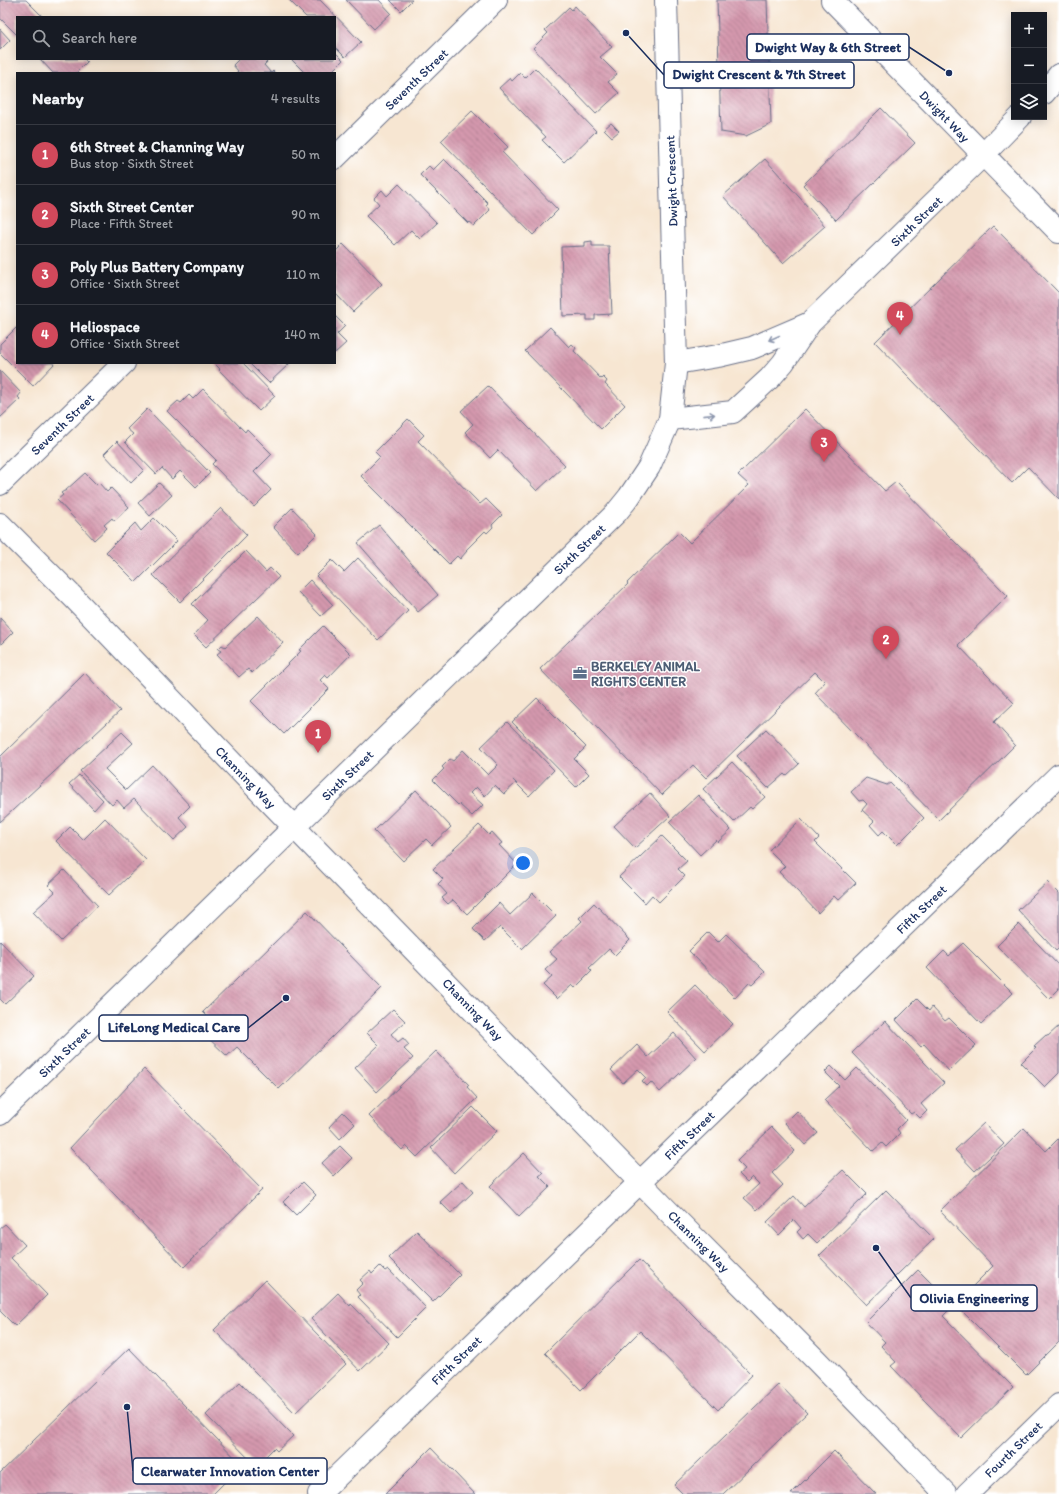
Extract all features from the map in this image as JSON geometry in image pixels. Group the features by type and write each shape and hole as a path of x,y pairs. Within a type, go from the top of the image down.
{"street":[{"name":"Seventh Street","path":"336,157 496,0"},
{"name":"Dwight Crescent","path":"666,0 676,363"},
{"name":"Dwight Way","path":"832,0 1059,232"},
{"path":"1047,89 1059,75"},
{"name":"Sixth Street","path":"670,418 733,412 770,378 783,363 810,323 1017,120"},
{"name":"Sixth Street","path":"0,1114 616,513 629,497 649,467 670,418 676,363 718,356 752,348 810,323"},
{"name":"Seventh Street","path":"0,484 123,364"},
{"name":"Channing Way","path":"0,524 74,598 294,827 818,1361 946,1494"},
{"name":"Fifth Street","path":"319,1494 1059,775"},
{"name":"Fourth Street","path":"967,1494 1059,1405"}],"building":[{"path":"0,0 26,0 42,16 16,16 16,34 0,18"},
{"path":"289,0 320,0 336,16 305,16"},
{"path":"346,0 379,0 391,13 374,29"},
{"path":"390,0 412,0 401,11"},
{"path":"717,0 767,0 771,124 746,136 721,132"},
{"path":"575,6 586,18 585,19 612,47 600,57 617,74 608,82 619,93 596,114 533,48 548,33 545,30 569,7 572,10"},
{"path":"336,16 361,42 345,57 336,48"},
{"path":"0,29 10,40 0,50"},
{"path":"336,53 343,60 331,72 304,72 292,60 336,60"},
{"path":"41,60 85,60 87,62 77,72 52,72"},
{"path":"238,60 265,60 267,62 264,65 270,72 237,72 238,71 233,65"},
{"path":"535,68 596,131 564,162 542,140 546,137 499,88 510,78 512,81 520,73 525,78"},
{"path":"881,108 915,143 836,220 803,185"},
{"path":"472,111 508,147 502,152 558,210 533,235 441,141"},
{"path":"611,123 619,131 612,137 604,129"},
{"path":"444,159 488,203 486,205 490,210 474,226 469,222 468,223 420,175 429,166 433,170"},
{"path":"765,159 825,226 783,263 723,196"},
{"path":"399,184 437,223 420,239 411,230 395,245 366,216 379,204 374,198 382,190 387,196"},
{"path":"993,226 1059,293 1059,499 1028,467 1012,483 875,342"},
{"path":"592,241 592,246 609,246 612,314 595,315 595,320 587,320 587,315 563,316 561,247 585,246 585,242"},
{"path":"343,244 382,284 353,312 336,294 336,251"},
{"path":"336,317 345,326 337,334 346,343 336,352"},
{"path":"550,327 569,347 572,344 576,348 574,351 601,379 603,377 607,381 605,384 625,405 601,429 525,351"},
{"path":"16,328 16,364 54,364 33,386 0,353 0,344"},
{"path":"215,364 244,364 275,396 259,411 219,370 220,369"},
{"path":"250,364 289,364 269,383"},
{"path":"0,371 21,393 18,397 20,399 0,418"},
{"path":"488,386 565,465 537,491 498,450 490,458 465,432 473,424 461,411"},
{"path":"203,389 245,432 247,429 272,454 254,472 271,490 254,507 212,464 216,460 167,411 178,401 181,403 189,395 193,399"},
{"path":"147,409 210,473 196,487 180,471 172,479 162,468 156,474 125,442 133,434 127,429"},
{"path":"805,409 885,491 896,482 1008,596 958,645 1014,703 994,722 1015,745 939,820 815,693 825,682 815,672 706,778 693,765 662,795 540,669 628,584 627,583 679,532 690,543 749,485 738,475"},
{"path":"408,419 424,435 418,441 480,504 486,499 502,515 492,525 493,527 487,533 485,531 466,550 467,551 460,559 457,556 449,564 361,476 380,457 375,452"},
{"path":"117,441 144,470 131,483 104,454"},
{"path":"85,473 97,485 99,483 107,492 111,488 129,507 114,521 112,518 104,525 107,528 94,540 57,500 63,495 61,493"},
{"path":"159,483 172,495 150,516 138,503"},
{"path":"221,508 247,535 180,602 153,575"},
{"path":"292,508 317,534 298,553 273,527"},
{"path":"154,518 177,541 136,582 106,552 135,523 141,531"},
{"path":"379,525 438,595 418,612 358,543"},
{"path":"246,551 266,572 270,568 279,577 206,647 194,635 208,620 192,604"},
{"path":"358,558 408,611 378,640 316,576 332,560 344,572"},
{"path":"310,580 333,605 321,616 298,592"},
{"path":"258,616 283,643 252,673 248,669 239,677 217,654 221,651 218,649 222,645 225,647"},
{"path":"0,618 13,632 0,645"},
{"path":"323,626 351,654 328,678 325,675 320,680 329,689 284,734 251,701 301,651 299,650"},
{"path":"85,673 120,711 0,822 0,757"},
{"path":"537,698 586,747 574,759 589,774 576,787 512,722"},
{"path":"507,722 554,770 529,796 516,783 504,794 495,785 485,796 476,787 470,793 483,805 472,816 459,804 458,805 433,780 444,769 442,767 450,759 453,761 463,750 488,775 498,765 481,747"},
{"path":"766,729 799,764 786,776 784,774 768,788 737,756"},
{"path":"122,732 133,743 105,769 126,790 152,765 190,806 179,817 188,827 174,840 134,799 124,808 117,800 112,805 80,771"},
{"path":"732,762 765,797 752,809 750,807 734,822 703,789"},
{"path":"79,775 103,800 94,810 69,784"},
{"path":"866,778 887,785 890,783 924,818 897,845 883,831 879,835 870,825 874,821 862,810 867,804 863,800 859,801 851,792"},
{"path":"416,790 451,827 432,845 426,839 403,861 374,831"},
{"path":"650,793 670,816 635,848 614,826"},
{"path":"698,795 731,830 718,842 716,840 700,855 669,822"},
{"path":"105,818 146,860 109,895 56,841 70,827 83,840"},
{"path":"801,819 819,838 815,842 856,883 838,900 834,896 818,913 779,872 785,866 769,850"},
{"path":"479,825 489,835 492,832 502,843 499,845 517,864 467,914 453,900 448,904 442,898 447,894 438,884 443,879 433,869"},
{"path":"662,836 687,861 678,869 685,876 659,902 652,895 645,903 619,877"},
{"path":"64,870 98,906 61,941 33,912 55,892 48,885"},
{"path":"1048,882 1059,893 1059,948 1056,951 1018,910"},
{"path":"533,893 556,916 522,949 500,927 485,941 473,929 499,903 510,915"},
{"path":"594,903 630,940 615,955 609,949 589,968 592,971 575,988 572,985 557,999 543,985 552,977 545,970 557,959 549,952 582,921 579,918"},
{"path":"307,911 382,988 279,1089 237,1047 227,1056 203,1033 213,1022 203,1012"},
{"path":"1019,924 1059,966 1059,989 1049,999 997,946"},
{"path":"708,932 718,942 726,934 765,972 752,985 749,983 735,998 689,951"},
{"path":"0,941 34,976 5,1004 0,999"},
{"path":"963,943 1013,993 981,1024 927,968 944,951 949,956"},
{"path":"695,985 733,1024 705,1051 667,1012"},
{"path":"917,999 929,1011 932,1007 945,1021 949,1018 976,1045 949,1071 924,1044 921,1047 896,1020"},
{"path":"393,1009 405,1021 391,1034 398,1042 403,1038 409,1045 404,1049 413,1058 377,1092 355,1068 379,1045 367,1033"},
{"path":"885,1021 944,1083 921,1104 927,1111 920,1118 914,1112 911,1114 852,1053"},
{"path":"1059,1026 1059,1073 1045,1087 1021,1063 1036,1048 1034,1046"},
{"path":"674,1033 696,1058 660,1092 651,1082 647,1086 642,1081 646,1077 638,1069 623,1083 611,1070 637,1045 648,1057"},
{"path":"436,1051 469,1085 467,1087 477,1098 417,1157 406,1146 402,1150 369,1116"},
{"path":"831,1066 845,1080 857,1068 906,1120 897,1129 900,1133 886,1147 882,1143 873,1151 824,1100 839,1086 825,1072"},
{"path":"144,1069 262,1190 184,1267 70,1148"},
{"path":"473,1107 497,1131 454,1173 431,1148"},
{"path":"797,1111 818,1133 805,1145 785,1123"},
{"path":"343,1112 355,1124 340,1139 329,1127"},
{"path":"984,1123 1004,1144 975,1171 955,1150"},
{"path":"772,1127 795,1151 772,1173 783,1185 757,1210 744,1198 759,1184 752,1177 747,1182 739,1174 745,1169 737,1161"},
{"path":"1024,1128 1046,1151 1059,1138 1059,1342 1026,1375 955,1304 993,1266 940,1211"},
{"path":"340,1146 352,1158 334,1176 322,1163"},
{"path":"524,1153 543,1173 539,1176 550,1187 519,1217 490,1186"},
{"path":"843,1170 867,1194 817,1243 808,1234 803,1239 797,1232 801,1228 794,1220 779,1235 767,1222 794,1196 804,1207"},
{"path":"463,1181 473,1192 451,1213 440,1202"},
{"path":"303,1182 316,1195 296,1215 283,1202"},
{"path":"886,1190 934,1239 866,1305 819,1256"},
{"path":"5,1224 25,1245 11,1258 47,1295 15,1326 0,1311 0,1228"},
{"path":"417,1231 460,1275 433,1302 389,1258"},
{"path":"639,1260 752,1375 718,1410 640,1331 581,1390 545,1353"},
{"path":"380,1266 385,1271 388,1269 426,1308 397,1337 358,1297 360,1295 356,1290 363,1283 360,1280 370,1271 372,1274"},
{"path":"918,1270 943,1295 937,1301 948,1311 943,1316 1013,1387 961,1438 891,1366 896,1362 881,1346 885,1342 866,1322"},
{"path":"265,1280 346,1364 295,1413 214,1330"},
{"path":"338,1293 350,1306 351,1304 389,1343 360,1371 311,1319"},
{"path":"129,1348 242,1465 213,1494 0,1494 0,1473"},
{"path":"240,1382 293,1436 277,1451 274,1448 256,1466 206,1415"},
{"path":"779,1384 807,1413 723,1494 683,1494 674,1485"},
{"path":"431,1448 475,1494 385,1494"},
{"path":"834,1451 876,1494 791,1494"}],"place":[{"name":"Dwight Crescent & 7th Street","path":"626,33"},
{"name":"Dwight Way & 6th Street","path":"949,73"},
{"name":"Heliospace","path":"900,335"},
{"name":"Poly Plus Battery Company","path":"824,462"},
{"name":"Sixth Street Center","path":"886,659"},
{"name":"BERKELEY ANIMAL RIGHTS CENTER","path":"580,673"},
{"name":"6th Street & Channing Way","path":"318,753"},
{"name":"LifeLong Medical Care","path":"286,998"},
{"name":"Olivia Engineering","path":"876,1248"},
{"name":"Clearwater Innovation Center","path":"127,1407"}]}
